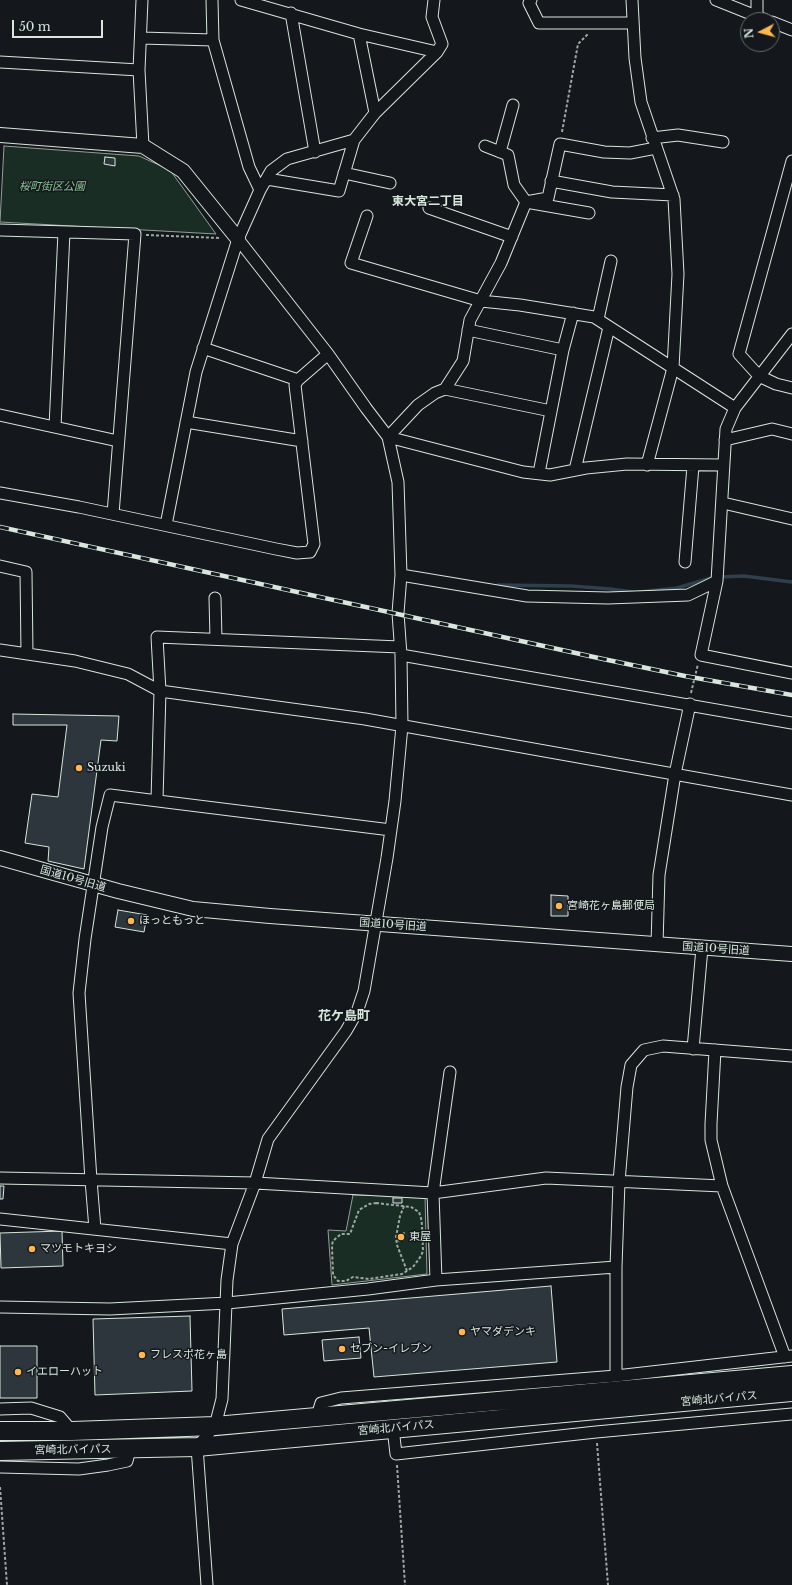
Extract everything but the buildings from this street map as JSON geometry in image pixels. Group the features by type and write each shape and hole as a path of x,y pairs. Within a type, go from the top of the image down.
{"highway":[{"name":"宮崎北バイパス","path":"0,1431 72,1431 215,1426 792,1375"},
{"name":"宮崎北バイパス","path":"0,1451 130,1449 197,1446 792,1392"}],"street":[{"path":"142,0 139,70 143,146"},
{"path":"212,0 213,40 249,167 260,190"},
{"path":"241,0 359,34 437,52"},
{"path":"267,179 339,191 354,140 375,113 437,52 442,44 432,17 434,0"},
{"path":"531,0 529,3 539,23 633,23"},
{"path":"632,0 635,58 640,102 672,196 678,274 673,368 647,465"},
{"path":"716,0 747,12"},
{"path":"757,0 760,12"},
{"path":"290,13 315,152"},
{"path":"780,25 792,30"},
{"path":"359,34 375,113"},
{"path":"141,38 213,40"},
{"path":"0,62 139,70"},
{"path":"500,152 513,105"},
{"path":"0,135 143,146 183,171 328,354 366,408 388,436 398,482 401,575 398,614 402,726 391,830 376,923 364,991 357,1012 337,1043 268,1140 255,1183 232,1244 227,1280 222,1399 215,1426 197,1446 207,1585"},
{"path":"526,202 548,198 560,144 604,152 630,153 678,135 723,142"},
{"path":"166,525 196,372 238,239 260,190 272,171 287,159 354,140"},
{"path":"485,146 508,155 514,185 526,202 588,213"},
{"path":"792,161 739,354 759,376 776,384 792,388"},
{"path":"344,173 390,183"},
{"path":"551,182 612,192 672,196"},
{"path":"445,389 463,361 470,320 481,301 512,237 526,202"},
{"path":"430,208 512,237"},
{"path":"367,216 351,263 481,301 520,305 594,317 735,408"},
{"path":"0,230 135,234 113,514"},
{"path":"55,427 64,232"},
{"path":"598,319 611,261"},
{"path":"539,474 563,350 573,313"},
{"path":"575,470 609,327"},
{"path":"468,330 563,350"},
{"path":"792,334 735,408 726,429 718,581 701,655 792,673"},
{"path":"203,348 298,380"},
{"path":"0,493 113,514 297,553 310,552 314,544 295,385 298,380 328,354"},
{"path":"388,436 418,405 435,393 445,389 551,411"},
{"path":"0,415 118,441"},
{"path":"186,422 302,441"},
{"path":"725,440 772,429 792,434"},
{"path":"388,436 523,472 550,475 575,470 627,464 723,466"},
{"path":"685,562 693,466"},
{"path":"723,503 792,519"},
{"path":"0,566 26,572 28,654"},
{"path":"401,575 527,596 608,598 688,595 718,581"},
{"path":"215,598 216,639"},
{"path":"157,800 160,691 157,637 216,639 400,651 792,723"},
{"path":"0,650 75,661 128,674 160,691 402,726 792,795"},
{"path":"657,945 659,875 675,774 690,704"},
{"path":"95,1229 90,1180 79,993 102,827 110,795 391,830"},
{"name":"国道10号旧道","path":"0,858 193,909 270,916 792,954"},
{"path":"693,1049 702,948"},
{"path":"616,1376 616,1267 620,1182 627,1087 632,1066 644,1050 663,1046 792,1056"},
{"path":"316,1416 322,1403 341,1398 616,1376 788,1357 722,1186 712,1140 711,1124 715,1050"},
{"path":"436,1280 433,1193 450,1072"},
{"path":"0,1178 255,1183 433,1193 546,1178 722,1186"},
{"path":"0,1218 232,1244"},
{"path":"0,1307 110,1308 227,1303 368,1289 436,1280 616,1267"},
{"path":"0,1408 31,1408 60,1417 72,1431"},
{"path":"393,1428 396,1454 596,1432 792,1414"},
{"path":"0,1467 79,1469 108,1466 127,1461 130,1449"}],"path":[{"path":"560,144 578,44 599,23"},
{"path":"135,234 238,239"},
{"path":"690,704 694,677 701,655"},
{"path":"376,1203 398,1204 404,1206 415,1208 421,1218 423,1251 418,1261 407,1271 396,1276 369,1279 353,1277 342,1282 338,1281 333,1275 333,1241 341,1234 350,1234 359,1210 369,1204 376,1203"},
{"path":"404,1206 400,1216 396,1236 397,1246 407,1271"},
{"path":"596,1432 608,1585"},
{"path":"396,1454 405,1585"},
{"path":"0,1487 7,1585"}],"green space":[{"name":"桜町街区公園","path":"4,146 139,156 170,170 216,234 0,222"},
{"path":"353,1195 425,1197 427,1274 332,1285 328,1230 346,1231"}],"waterway":[{"path":"719,577 744,576 792,582"},
{"path":"639,592 677,588 711,578"},
{"path":"498,585 571,586 633,592"}],"railway":[{"path":"0,527 603,659 685,676 792,695"}],"place":[{"name":"Suzuki","path":"79,768"},
{"name":"宮崎花ヶ島郵便局","path":"559,906"},
{"name":"ほっともっと","path":"131,921"},
{"name":"東屋","path":"401,1237"},
{"name":"マツモトキヨシ","path":"32,1249"},
{"name":"ヤマダデンキ","path":"462,1332"},
{"name":"セブン-イレブン","path":"342,1349"},
{"name":"フレスポ花ヶ島","path":"142,1355"},
{"name":"イエローハット","path":"18,1372"}],"district":[{"name":"東大宮二丁目","path":"428,202"},
{"name":"花ケ島町","path":"344,1016"}]}
